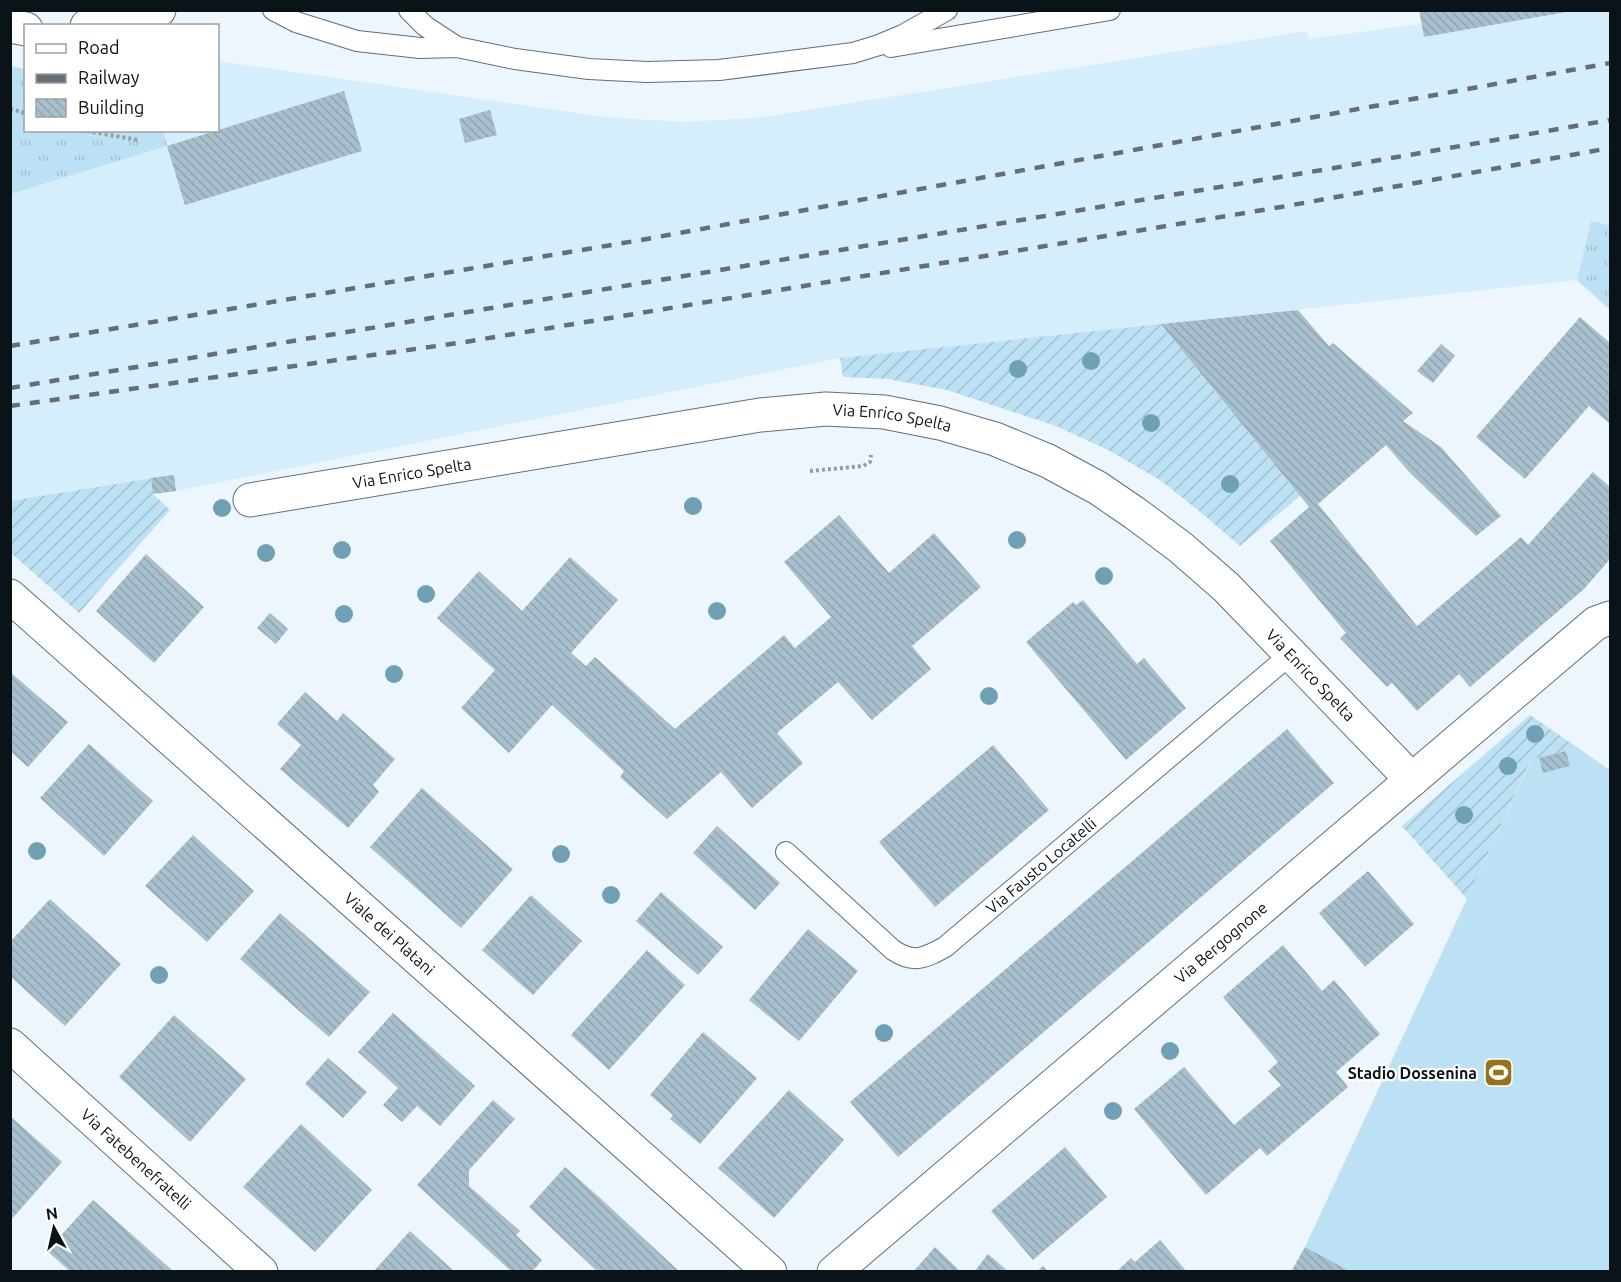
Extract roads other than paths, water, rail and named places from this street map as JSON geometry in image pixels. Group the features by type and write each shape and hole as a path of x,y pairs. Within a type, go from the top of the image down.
{"street":[{"path":"96,24 159,10"},
{"name":"Via Enrico Spelta","path":"250,500 760,415 826,409 884,412 940,423 995,439 1048,461 1098,488 1180,547 1226,587 1412,780"},
{"name":"Viale dei Platani","path":"10,596 770,1272"},
{"name":"Via Bergognone","path":"834,1272 1596,623 1611,618"},
{"name":"Via Fatebenefratelli","path":"10,1045 261,1272"}],"lane":[{"path":"273,10 296,22 357,41 420,48 457,47 515,59 589,69 647,72 719,70 853,53 1110,10"},
{"path":"409,10 425,26 457,47"},
{"path":"853,53 895,38 947,10"},
{"name":"Via Fausto Locatelli","path":"786,852 893,950 915,960 929,956 945,947 1291,654"}],"railway":[{"path":"10,346 641,240 1610,63"},
{"path":"10,388 1610,120"},
{"path":"10,406 465,342 1281,207 1610,148"}],"place":[{"name":"Stadio Dossenina","path":"1498,1073"}]}
